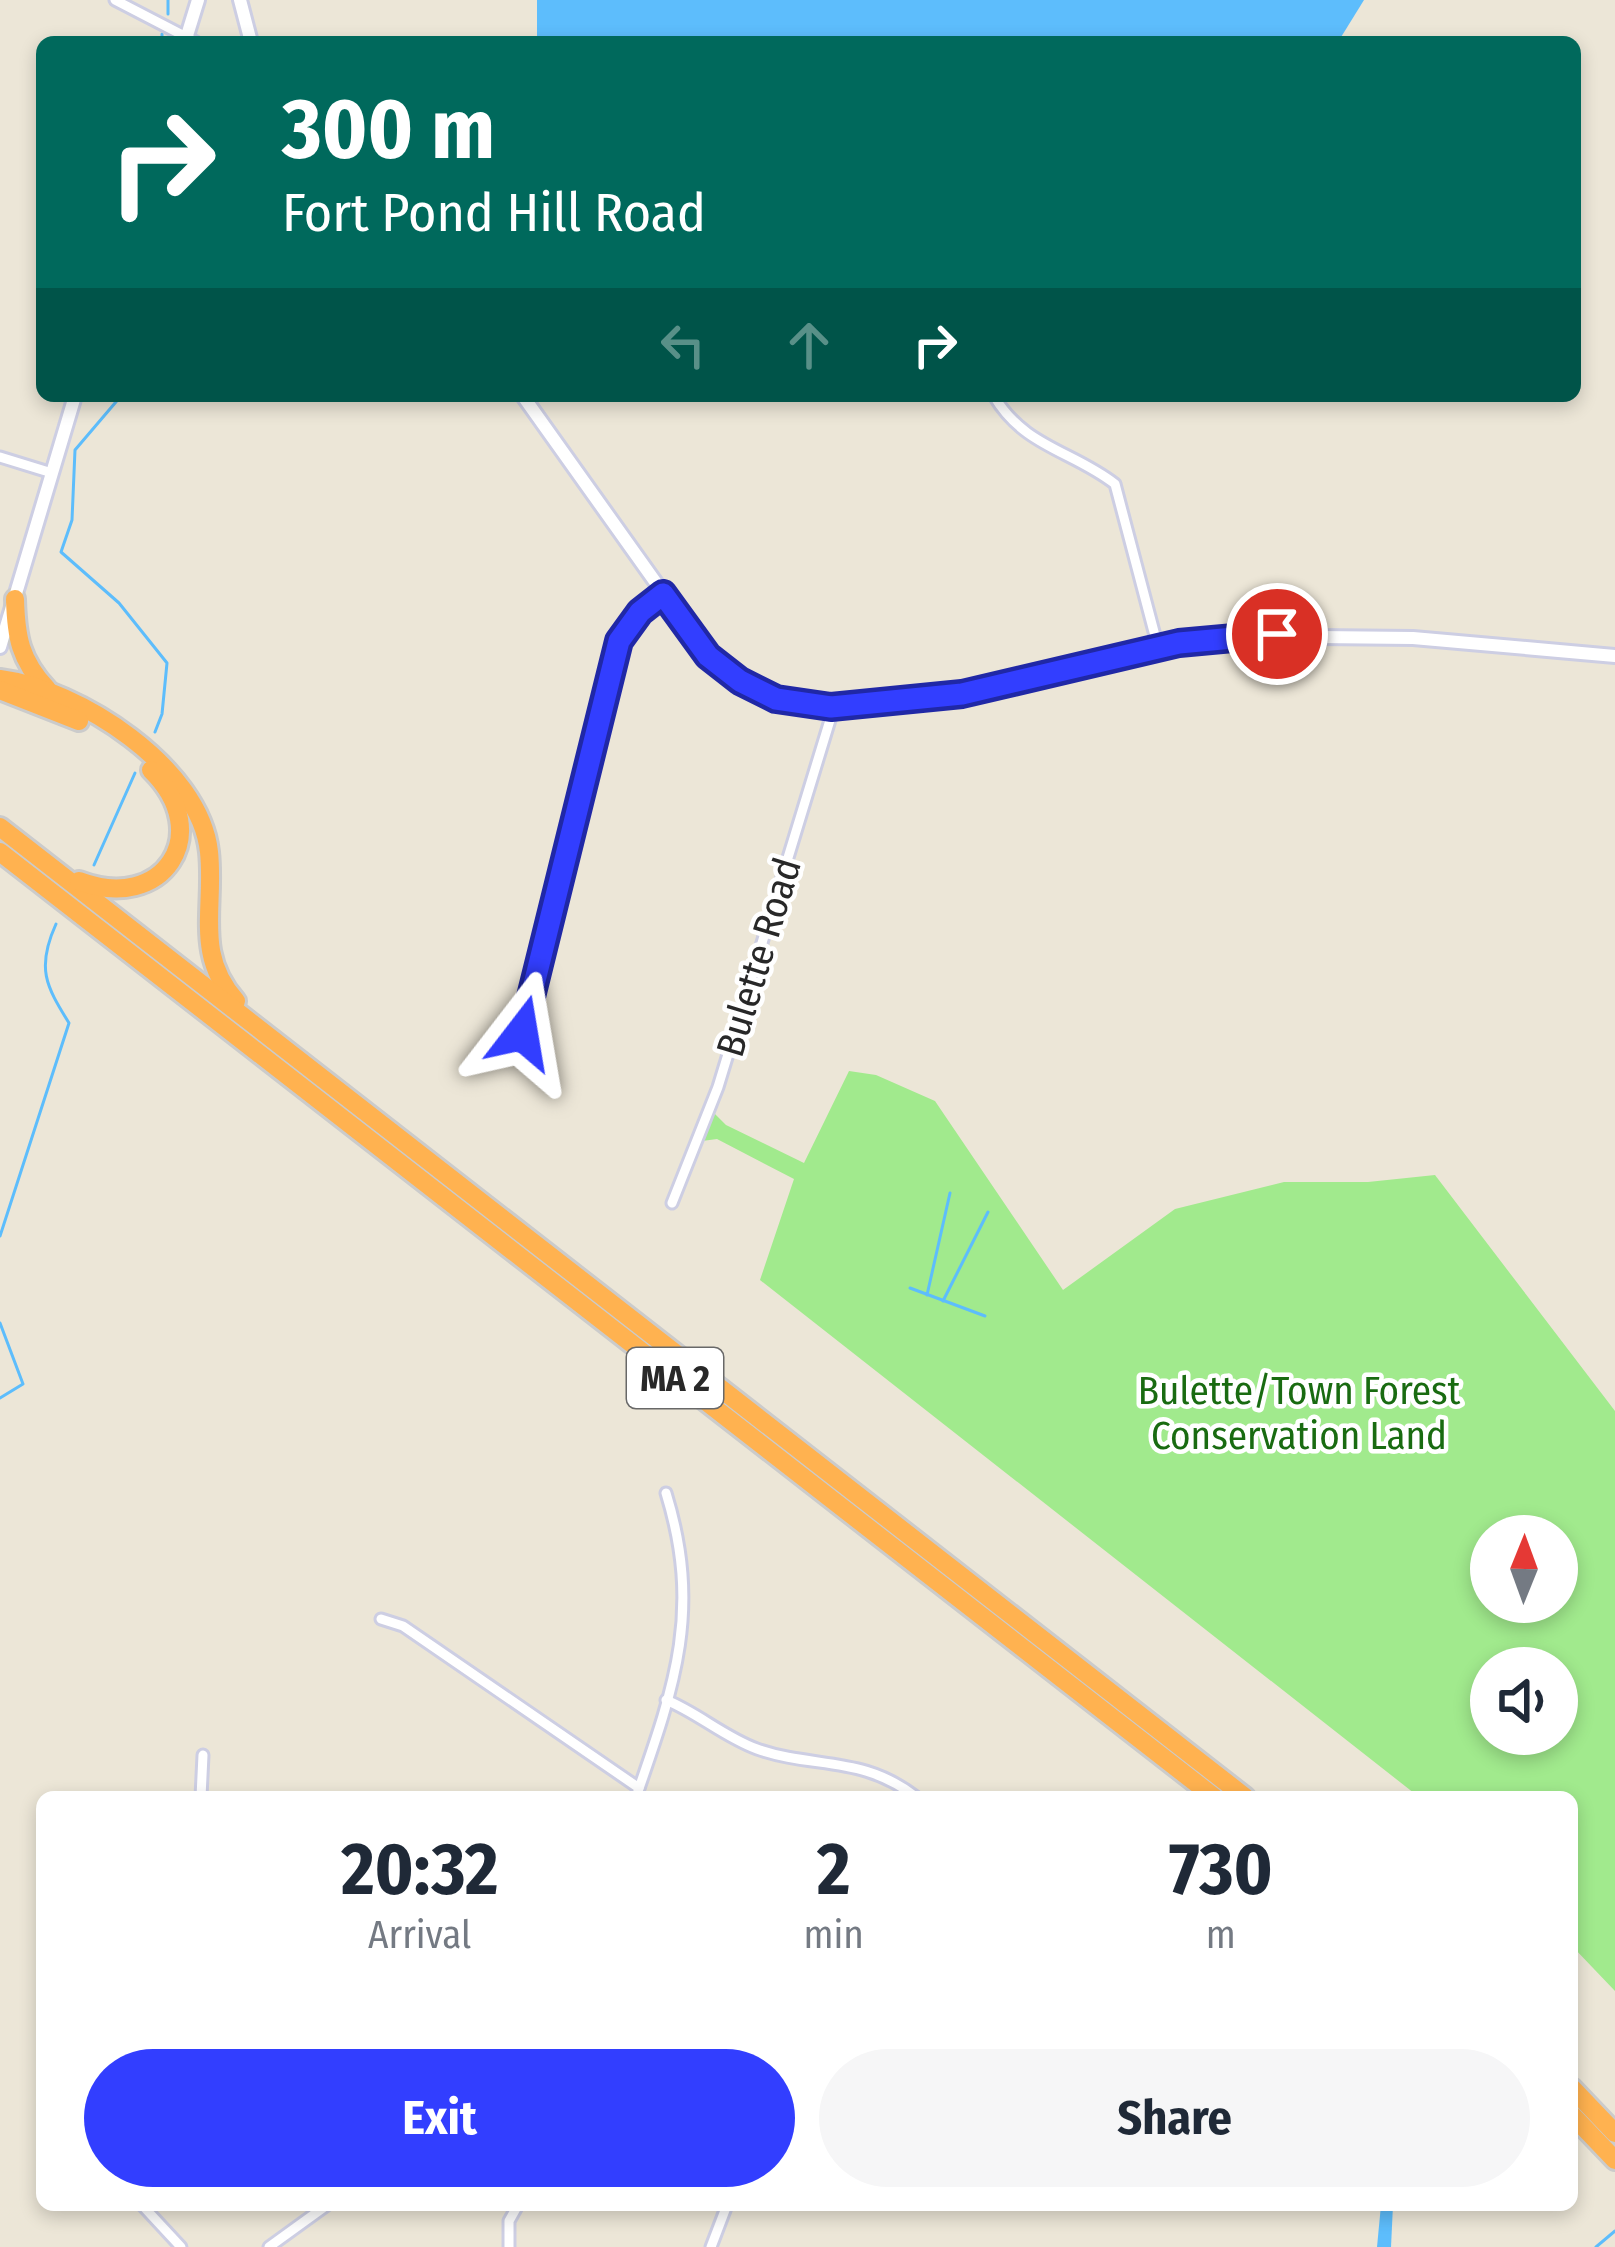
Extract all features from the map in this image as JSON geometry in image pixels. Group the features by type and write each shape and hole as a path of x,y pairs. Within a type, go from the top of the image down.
{"highway":[{"path":"15,599 15,629 22,656 45,687 153,755 187,791 206,830 211,961 222,985 258,1028"},
{"path":"0,679 25,683 61,699"},
{"path":"0,690 65,714 127,749 167,788 181,819 175,855 166,869 142,885 115,891 58,872"},
{"path":"1,715 18,706 35,705"},
{"name":"MA 2","path":"0,827 58,872 142,951 1206,1791"},
{"name":"MA 2","path":"0,852 258,1028 1237,1791"},
{"path":"1578,2094 1615,2133"},
{"path":"1578,2121 1615,2160"}],"street":[{"path":"115,0 182,36"},
{"path":"191,36 198,0"},
{"path":"240,0 249,36"},
{"path":"0,647 73,402"},
{"path":"527,402 718,665 776,699 834,707 962,694 1158,647 1226,636 1422,639 1615,656"},
{"path":"998,402 1033,437 1114,484 1158,647"},
{"path":"0,457 52,473"},
{"path":"522,1033 619,641 640,612 663,594"},
{"name":"Bulette Road","path":"672,1203 718,1087 834,707"},
{"path":"639,1791 686,1611 680,1538 667,1493"},
{"path":"381,1619 420,1638 635,1791"},
{"path":"666,1700 757,1749 871,1772 905,1791"},
{"path":"200,1791 203,1755"},
{"path":"148,2211 181,2247"},
{"path":"269,2247 319,2211"},
{"path":"509,2247 509,2221 515,2211"},
{"path":"711,2247 725,2211"}],"green space":[{"name":"Bulette/Town Forest Conservation Land","path":"849,1071 876,1075 935,1101 1063,1290 1175,1209 1284,1182 1368,1182 1435,1175 1615,1411 1615,1991 1578,1952 1578,1791 1411,1791 760,1280 794,1179 717,1139 702,1141 714,1113 726,1125 804,1163"}],"water":[{"path":"537,0 1364,0 1342,36 537,36"},
{"path":"1380,2211 1393,2211 1391,2247 1377,2247"}],"waterway":[{"path":"168,0 168,14"},
{"path":"116,402 75,450 72,520 61,552 119,603 167,663 162,714 155,732"},
{"path":"94,865 135,773"},
{"path":"0,1236 69,1023 46,976 46,953 56,924"},
{"path":"927,1295 950,1193"},
{"path":"943,1301 988,1212"},
{"path":"910,1288 985,1316"},
{"path":"0,1323 23,1384 0,1398"},
{"path":"1596,2247 1615,2231"}],"route":[{"path":"522,1033 619,641 640,612 663,594 708,656 740,681 776,699 831,707 962,694 1179,643 1277,634"}]}
